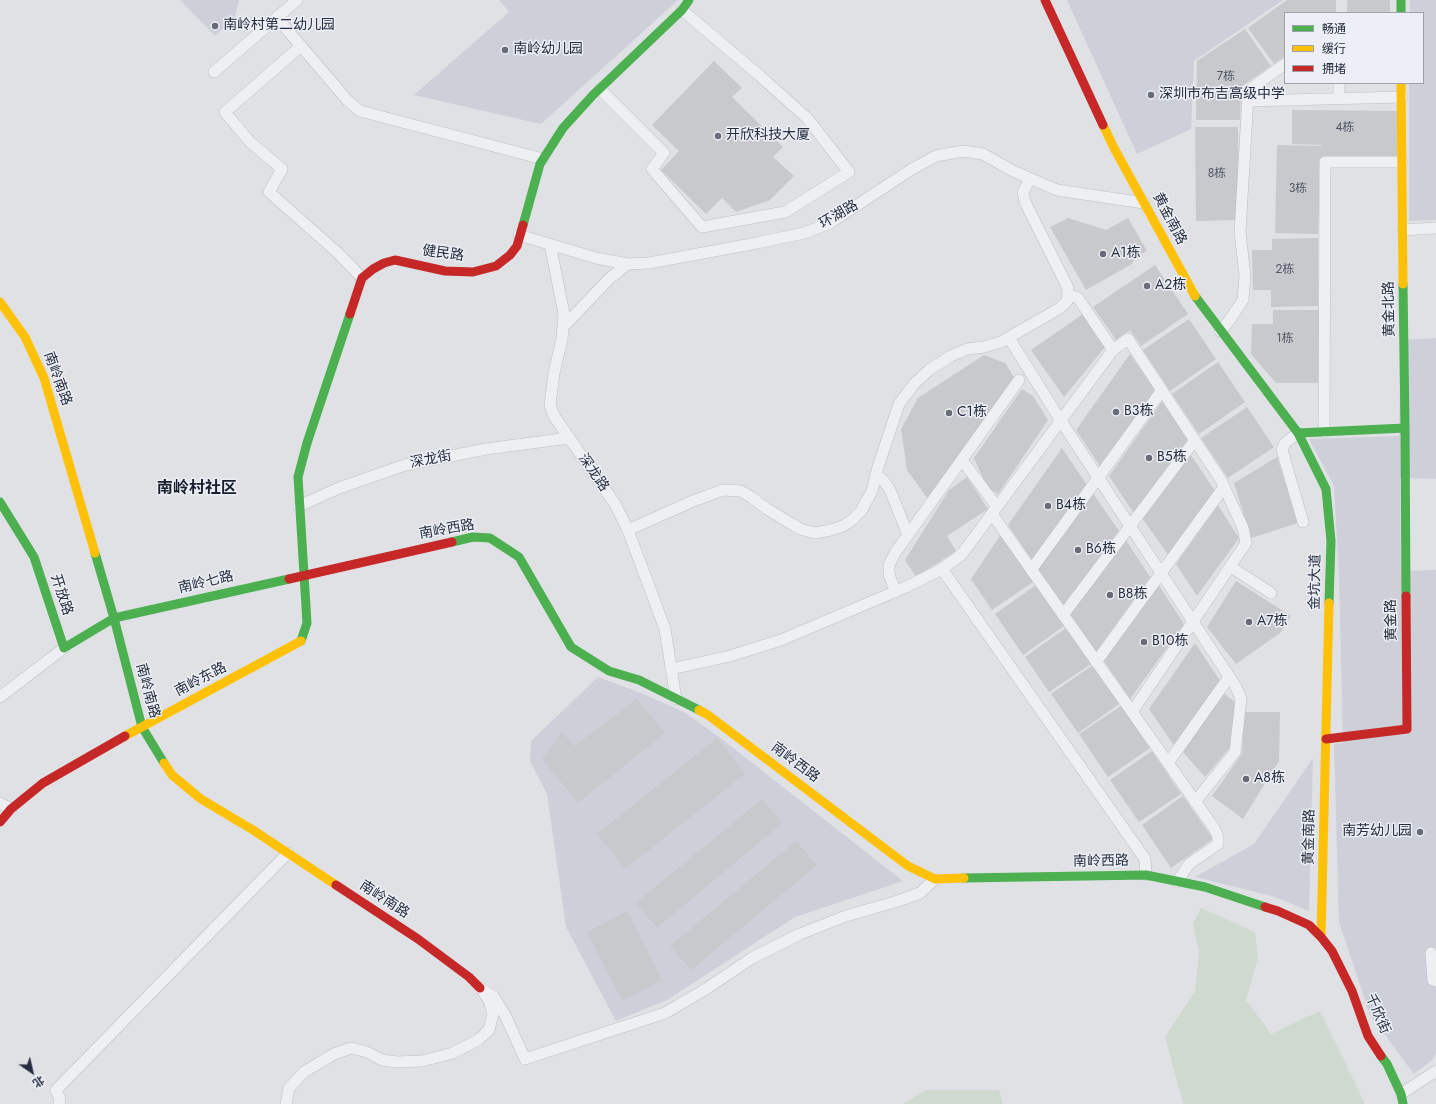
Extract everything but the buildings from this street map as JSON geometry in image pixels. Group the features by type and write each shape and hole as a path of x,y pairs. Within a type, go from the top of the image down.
{"street":[{"path":"214,72 297,0"},
{"name":"健民路","path":"362,278 373,269 384,263 395,260 445,271 473,272 496,266 510,255 517,246 540,164 563,128 600,89 682,10 689,0"},
{"name":"黄金南路","path":"1045,0 1114,148 1197,301 1298,433"},
{"path":"1401,0 1401,12"},
{"path":"600,89 664,153 652,169 702,227 785,212 849,172 806,118 760,76 682,10"},
{"path":"277,18 348,101 360,111 543,159"},
{"path":"301,46 225,112 250,142 282,169 269,192 338,253 362,278 307,443 298,477 304,575"},
{"path":"1220,331 1229,321 1243,300 1245,276 1240,232 1248,96 1253,87 1284,65"},
{"path":"1339,84 1339,99"},
{"name":"黄金北路","path":"1402,84 1405,428"},
{"path":"1248,102 1402,97"},
{"name":"环湖路","path":"519,235 596,258 628,264 649,263 804,233 830,223 912,169 936,156 963,151 983,154 1030,179 1057,190 1144,203"},
{"path":"1324,432 1325,162 1402,162"},
{"path":"628,530 693,501 723,490 741,491 751,496 767,509 800,528 815,532 832,530 843,526 852,520 861,511 872,491 899,404 914,384 929,370 952,356 967,349 984,347 1001,342 1064,305 1068,294 1068,288 1025,202 1023,192 1030,179"},
{"path":"1403,230 1436,228"},
{"name":"深龙路","path":"550,244 564,314 562,339 554,373 550,405 554,416 615,504 628,530 665,629 676,699"},
{"path":"563,327 610,278 628,264"},
{"path":"1068,294 1078,298 1113,350"},
{"name":"南岭南路","path":"0,302 25,337 44,378 114,618 142,727 172,774 201,799 253,830 418,939 469,977 480,988"},
{"path":"1009,338 1098,478 1236,687 1241,700 1236,752 1195,802"},
{"path":"671,669 730,656 781,640 896,592 942,569 962,554 1113,350 1128,339 1221,480 1243,528 1246,543 1132,712"},
{"path":"896,592 889,575 888,565 895,553 1019,380"},
{"path":"1031,570 1162,390"},
{"path":"1303,522 1282,450 1285,443 1298,433 1405,428"},
{"name":"黄金路","path":"1326,739 1407,729 1405,428"},
{"name":"金坑大道","path":"1298,433 1326,489 1331,541 1326,739"},
{"name":"深龙街","path":"299,506 339,488 405,465 486,449 570,438"},
{"path":"1063,615 1195,440"},
{"path":"962,460 1031,570 1168,763 1218,837 1218,844 1190,864 1177,882"},
{"path":"876,475 884,480 890,490 908,535"},
{"path":"1096,662 1224,487"},
{"name":"开放路","path":"0,502 34,557 64,648"},
{"name":"南岭西路","path":"304,575 473,536 490,538 519,557 572,647 609,671 639,680 708,715 908,866 935,879 1146,875 1205,888 1278,911 1309,925 1321,937"},
{"path":"1231,567 1271,593"},
{"path":"942,569 1145,859 1146,875"},
{"name":"南岭七路","path":"114,618 304,575"},
{"name":"南岭东路","path":"0,822 11,809 43,783 142,727 297,644 304,636 307,623 304,575"},
{"path":"0,697 64,648 114,618"},
{"path":"1168,763 1229,676"},
{"name":"黄金南路","path":"1321,937 1326,739"},
{"path":"0,803 11,809"},
{"path":"59,1104 60,1099 56,1090 288,853"},
{"path":"480,988 494,998 506,1015 525,1059 665,1013 706,989 752,958 800,934 846,916 920,893 935,879"},
{"name":"千欣街","path":"1321,937 1332,951 1349,985 1368,1036 1387,1064 1402,1099"},
{"path":"1431,952 1433,980 1436,981"},
{"path":"286,1104 289,1088 304,1072 334,1054 351,1048 367,1052 382,1060 404,1062 422,1061 453,1053 478,1040 489,1030 493,1014 489,1000 480,988"},
{"path":"1402,1099 1436,1071"}],"shaded area":[{"name":"南岭村第二幼儿园","path":"180,0 239,0 235,17 215,36"},
{"path":"499,0 678,0 541,124 414,95 509,12"},
{"name":"深圳市布吉高级中学","path":"1067,0 1283,0 1194,61 1191,129 1137,154"},
{"path":"1410,0 1436,0 1436,220 1409,221 1409,84 1424,84 1424,12 1410,12"},
{"path":"1436,338 1436,479 1400,478 1401,571 1436,570 1436,1053 1432,1060 1414,1074 1370,1015 1339,922 1334,744 1343,743 1339,574 1334,486 1309,439 1399,436 1401,340"},
{"path":"598,677 641,693 684,712 723,740 903,881 795,917 667,1000 616,1021 566,927 547,794 530,761 531,741"},
{"path":"1313,758 1309,911 1272,896 1195,877 1254,844"},
{"path":"1201,908 1255,932 1258,958 1246,1000 1271,1034 1320,1011 1365,1104 1182,1104 1183,1103 1165,1037 1195,991 1199,952 1193,923"},
{"path":"926,1090 999,1090 1003,1104 903,1104"}],"traffic: fast":[{"path":"523,225 540,164 563,128 593,95 682,10 689,0"},
{"path":"1401,0 1401,12"},
{"path":"1298,433 1405,428 1403,284"},
{"path":"1195,296 1298,433 1326,489 1331,541 1329,603"},
{"path":"301,641 307,623 298,477 307,443 350,314"},
{"path":"1405,428 1406,596"},
{"path":"0,502 34,557 64,648 114,618 289,579"},
{"path":"452,542 473,537 490,538 519,557 571,647 609,671 639,680 699,710"},
{"path":"95,553 114,618 142,727 164,763"},
{"path":"964,878 1146,875 1205,887 1265,907"},
{"path":"1381,1056 1387,1064 1401,1094 1403,1104"}],"traffic: slow":[{"path":"1401,84 1403,284"},
{"path":"1103,125 1114,148 1195,296"},
{"path":"0,302 25,337 44,378 95,553"},
{"path":"1321,937 1329,603"},
{"path":"125,736 301,641"},
{"path":"699,710 708,715 908,866 935,879 964,878"},
{"path":"164,763 172,775 201,799 253,830 336,885"}],"traffic: jam":[{"path":"1045,0 1103,125"},
{"path":"350,314 362,278 373,269 384,263 395,260 445,271 473,272 496,266 510,255 517,246 523,225"},
{"path":"289,579 452,542"},
{"path":"1326,739 1407,729 1406,596"},
{"path":"0,822 11,809 43,783 125,736"},
{"path":"336,885 418,939 469,977 480,988"},
{"path":"1265,907 1278,911 1309,925 1332,951 1352,991 1368,1036 1381,1056"}],"place":[{"name":"南岭村第二幼儿园","path":"215,26"},
{"name":"南岭幼儿园","path":"505,50"},
{"name":"深圳市布吉高级中学","path":"1151,95"},
{"name":"开欣科技大厦","path":"718,136"},
{"name":"A1栋","path":"1103,254"},
{"name":"A2栋","path":"1147,286"},
{"name":"B3栋","path":"1116,412"},
{"name":"C1栋","path":"949,413"},
{"name":"B5栋","path":"1149,458"},
{"name":"B4栋","path":"1048,506"},
{"name":"B6栋","path":"1078,550"},
{"name":"B8栋","path":"1110,595"},
{"name":"A7栋","path":"1249,622"},
{"name":"B10栋","path":"1144,642"},
{"name":"A8栋","path":"1246,779"},
{"name":"南芳幼儿园","path":"1420,832"}],"district":[{"name":"南岭村社区","path":"197,489"}]}
